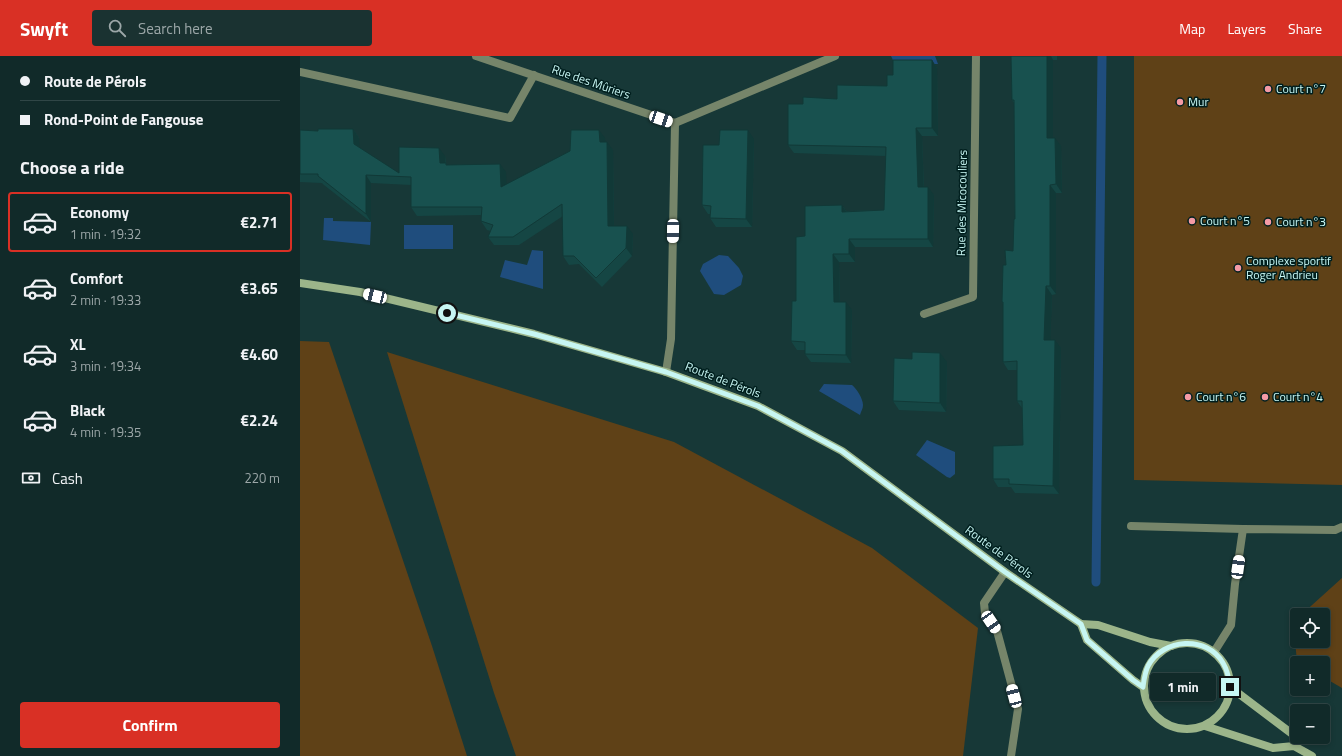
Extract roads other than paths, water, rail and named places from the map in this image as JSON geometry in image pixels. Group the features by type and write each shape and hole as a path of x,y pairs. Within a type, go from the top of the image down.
{"street":[{"name":"Rue des Mûriers","path":"476,56 675,124"},
{"path":"666,372 671,339 675,124 835,56"},
{"name":"Rue des Micocouliers","path":"924,314 973,297 976,56"},
{"path":"300,72 510,118 534,75"},
{"name":"Route de Pérols","path":"300,283 360,292 504,327 666,372 758,406 842,451 1005,572 1081,624 1098,625 1150,642 1171,646"},
{"path":"1131,526 1335,530 1342,527"},
{"path":"1214,652 1231,625 1243,529"},
{"path":"1005,572 984,603 985,613 996,631 1018,708 1011,756"},
{"path":"1081,624 1087,640 1143,687"},
{"path":"1185,643 1200,645 1214,652 1222,662 1228,674 1230,687 1228,699 1223,710 1215,719 1205,726 1191,729 1176,728 1163,723 1153,713 1146,701 1143,687 1144,676 1148,666 1162,651 1171,646 1185,643"},
{"path":"1230,687 1295,736 1294,746"},
{"path":"1205,726 1273,748 1294,746 1312,756"}],"water":[{"path":"891,56 935,56 938,64 895,64"},
{"path":"324,218 333,218 333,221 371,222 370,245 323,240"},
{"path":"404,225 453,225 453,249 404,249"},
{"path":"532,250 543,251 543,289 500,277 505,260 527,265"},
{"path":"719,255 728,256 739,268 743,276 741,285 724,295 714,294 700,271 703,264"},
{"path":"824,384 852,385 856,389 863,403 863,408 860,415 819,391"},
{"path":"927,440 955,452 955,474 950,478 916,455"}],"waterway":[{"path":"1096,582 1102,56"}],"place":[{"name":"Court n°7","path":"1268,89"},
{"name":"Mur","path":"1180,102"},
{"name":"Court n°5","path":"1192,221"},
{"name":"Court n°3","path":"1268,222"},
{"name":"Complexe sportif Roger Andrieu","path":"1238,268"},
{"name":"Court n°6","path":"1188,397"},
{"name":"Court n°4","path":"1265,397"}]}
